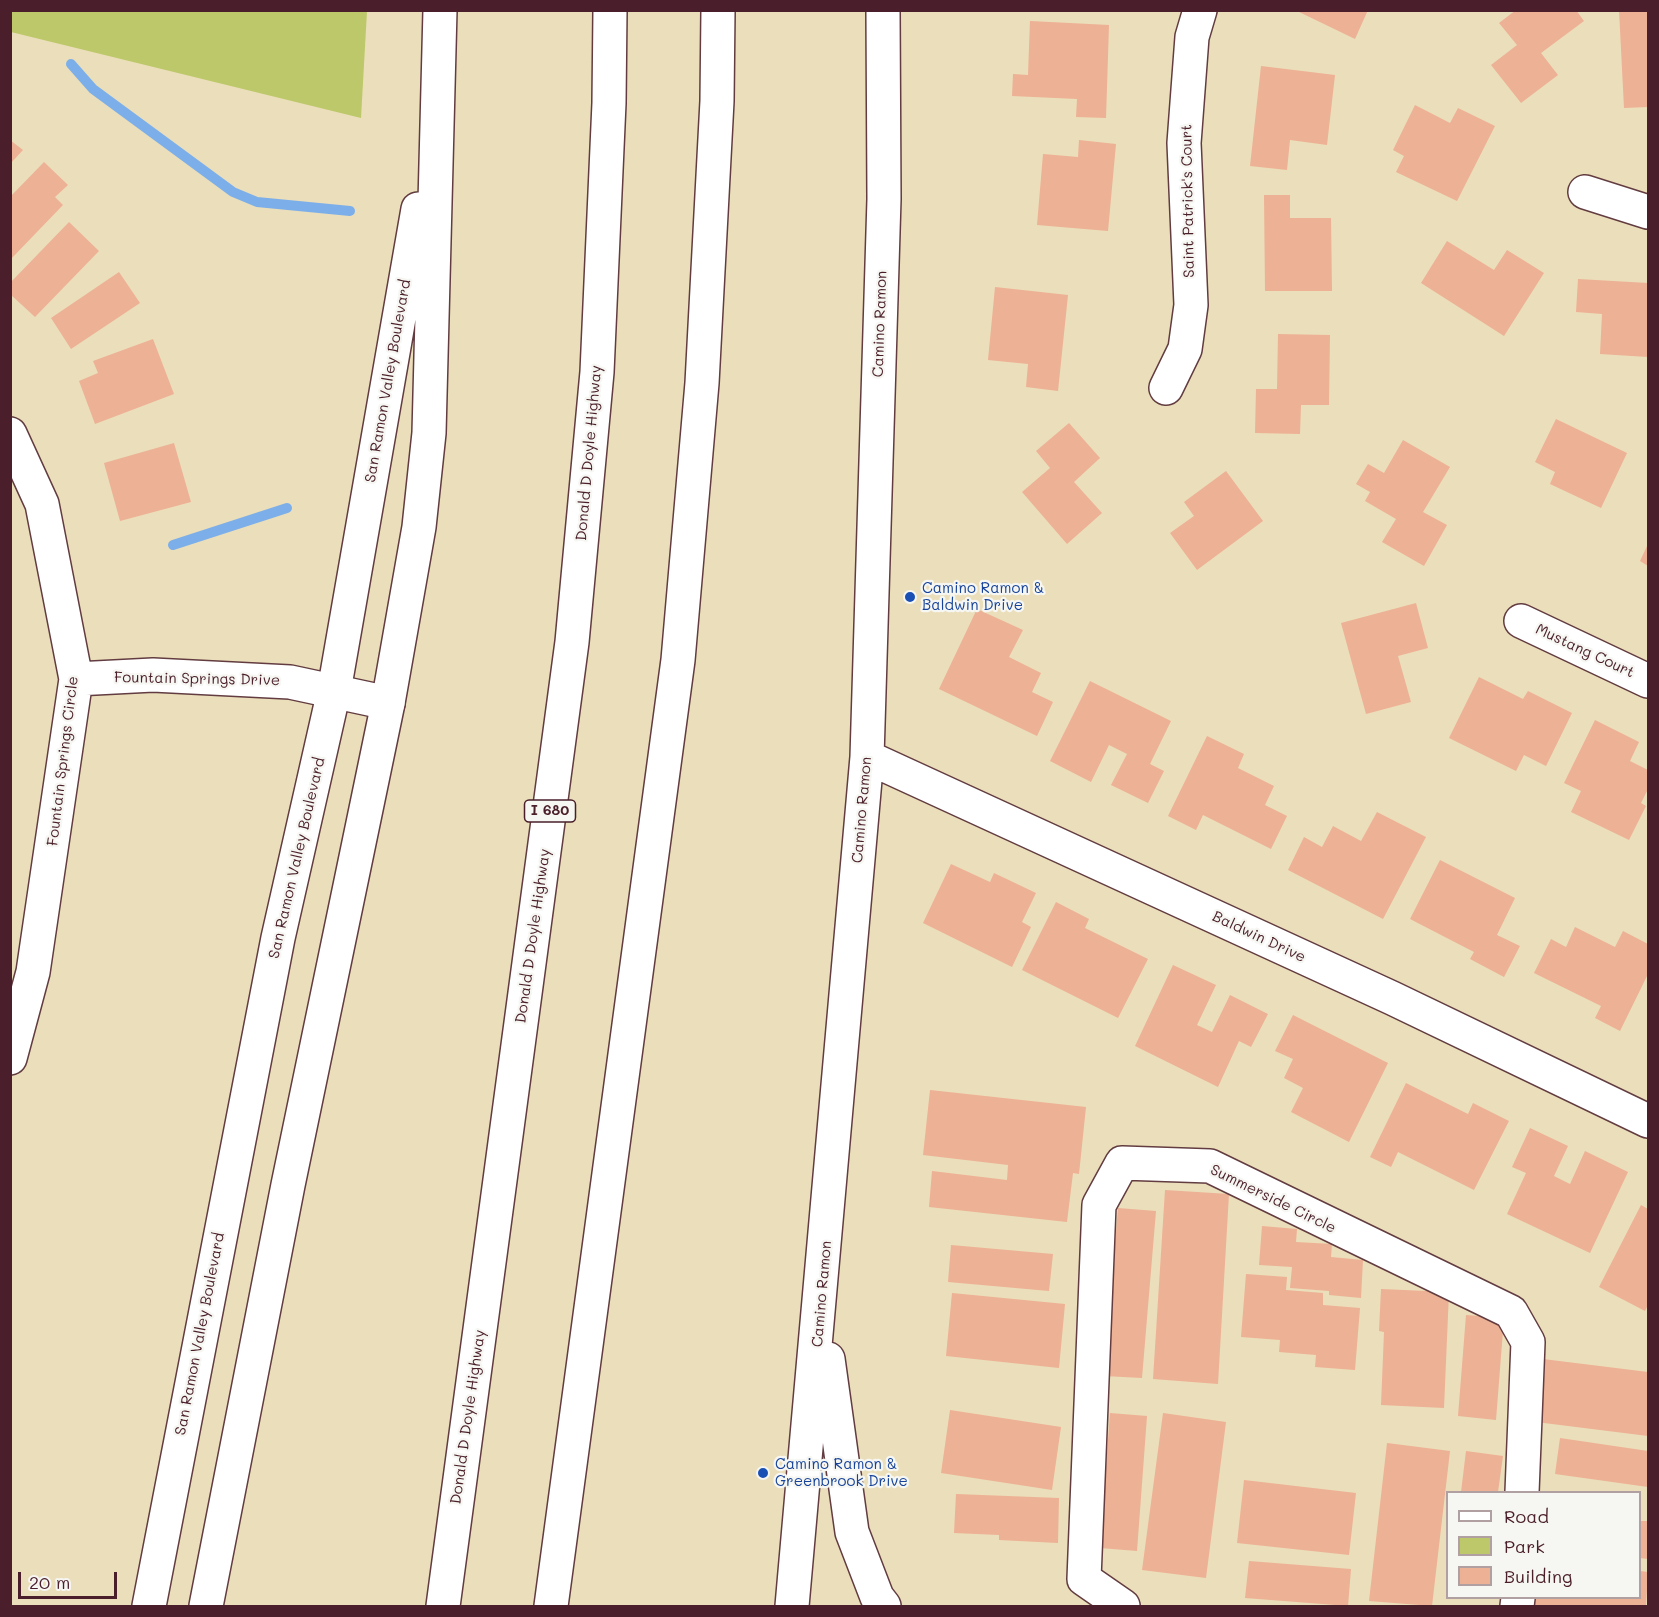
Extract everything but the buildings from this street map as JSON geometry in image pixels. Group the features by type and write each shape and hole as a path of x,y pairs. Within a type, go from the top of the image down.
{"main road":[{"name":"San Ramon Valley Boulevard","path":"206,1606 284,1208 388,703 419,527 429,434 440,10"},
{"name":"Donald D Doyle Highway","path":"443,1606 572,642 597,372 609,103 610,10"},
{"path":"551,1606 678,660 702,383 717,100 718,10"},
{"name":"Camino Ramon","path":"792,1606 821,1308 867,757 884,199 883,10"},
{"name":"Saint Patrick's Court","path":"1166,388 1185,349 1191,305 1184,143 1192,37 1200,10"},
{"name":"San Ramon Valley Boulevard","path":"149,1606 278,938 334,691 436,107"},
{"path":"1585,192 1648,212"},
{"name":"Fountain Springs Circle","path":"10,434 42,504 76,678 33,972 10,1058"},
{"name":"Mustang Court","path":"1521,621 1648,681"},
{"name":"Fountain Springs Drive","path":"76,678 153,675 231,677 290,682 388,703"},
{"name":"Baldwin Drive","path":"867,757 1392,999 1648,1121"},
{"name":"Summerside Circle","path":"1123,1606 1084,1579 1099,1205 1122,1163 1210,1166 1511,1312 1528,1342 1522,1491"},
{"path":"821,1308 852,1533 877,1597 884,1606"}],"green space":[{"path":"11,10 367,11 361,118 11,32"}],"waterway":[{"path":"71,64 93,89 233,192 257,202 350,211"},
{"path":"173,545 287,508"}],"place":[{"name":"Camino Ramon & Baldwin Drive","path":"910,597"},
{"name":"Camino Ramon & Greenbrook Drive","path":"763,1473"}]}
